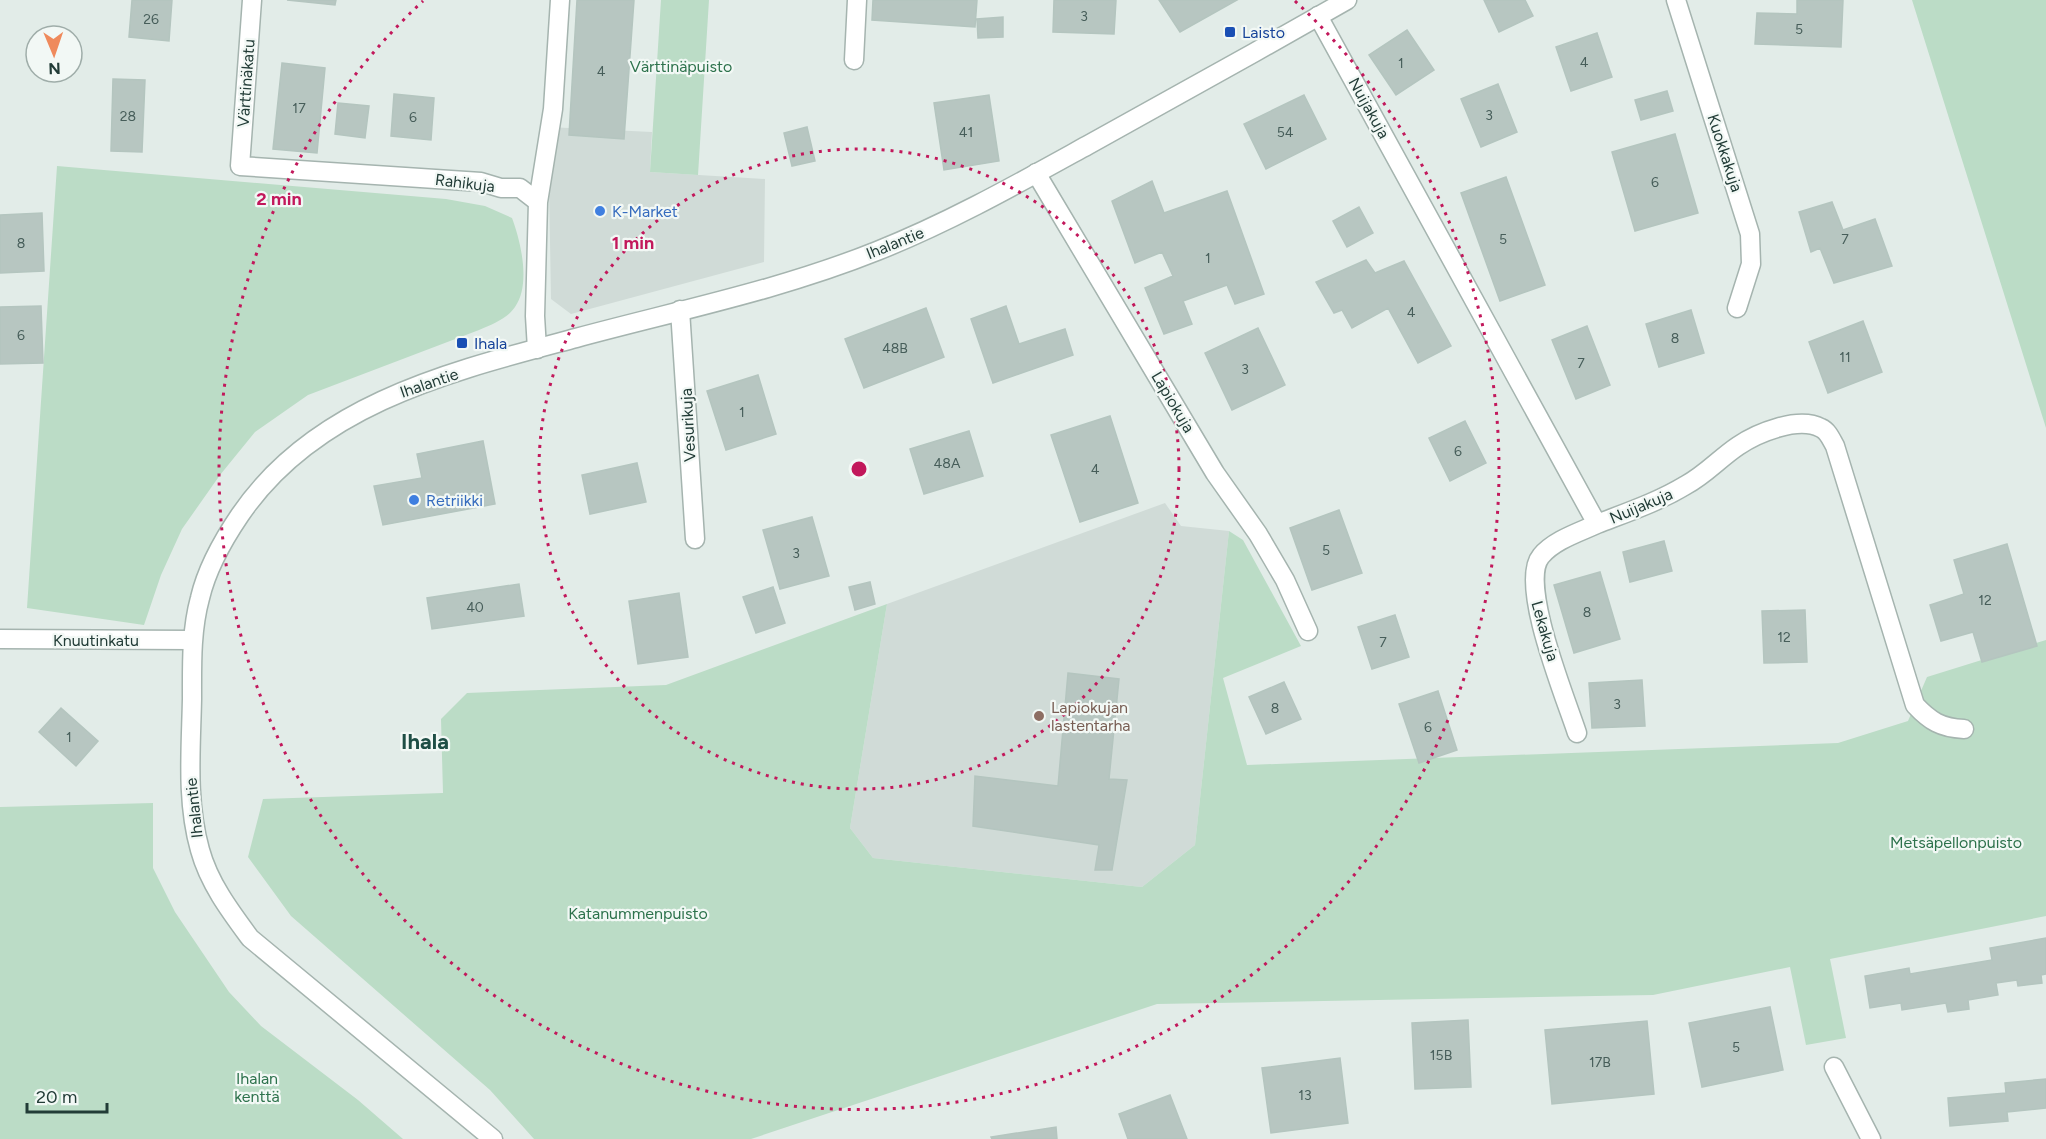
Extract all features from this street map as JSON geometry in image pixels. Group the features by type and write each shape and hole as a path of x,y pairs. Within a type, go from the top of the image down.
{"street":[{"name":"Värttinäkatu","path":"240,166 252,0"},
{"path":"537,349 535,274 538,201 553,109 560,0"},
{"path":"854,60 857,0"},
{"name":"Ihalantie","path":"493,1139 250,938 230,910 206,869 192,817 190,776 192,640 200,598 211,567 240,515 276,469 325,430 389,397 445,376 760,289 873,253 932,228 1036,173 1347,0"},
{"name":"Kuokkakuja","path":"1676,0 1750,234 1751,264 1737,308"},
{"name":"Nuijakuja","path":"1318,16 1597,524 1653,503 1689,484 1739,445 1767,432 1806,424 1821,427 1835,446 1915,705 1929,720 1947,728 1964,729"},
{"name":"Rahikuja","path":"240,166 481,182 501,188 520,188 538,201"},
{"name":"Lapiokuja","path":"1036,173 1215,474 1263,543 1285,580 1308,631"},
{"name":"Vesurikuja","path":"680,310 695,539"},
{"name":"Lekakuja","path":"1577,733 1536,604 1534,571 1540,556 1553,546 1597,524"},
{"name":"Knuutinkatu","path":"0,639 192,640"},
{"path":"1834,1067 1871,1139"}],"shaded area":[{"path":"548,127 652,132 650,172 765,179 764,262 571,314 551,299"},
{"name":"Lapiokujan lastentarha","path":"1165,503 1181,526 1229,531 1195,845 1142,887 873,858 850,828 887,604"}],"green space":[{"name":"Värttinäpuisto","path":"661,0 709,0 698,175 650,172"},
{"path":"1912,0 2046,0 2046,428"},
{"path":"57,166 446,199 485,206 512,218 519,239 523,263 523,287 515,307 504,318 479,330 308,395 255,432 220,475 182,529 161,575 144,625 27,608"},
{"name":"Katanummenpuisto","path":"1229,531 1243,540 1301,646 1223,678 1247,765 1838,743 1908,721 1927,677 2046,640 2046,916 1830,959 1846,1038 1806,1045 1790,967 1653,995 1157,1004 751,1139 534,1139 490,1090 291,916 248,857 263,799 443,793 441,719 467,693 666,685 887,604 850,828 873,858 1142,887 1195,845"},
{"name":"Ihalan kenttä","path":"153,803 153,868 175,912 229,992 261,1026 358,1100 403,1139 0,1139 0,807"}],"building":[{"path":"132,0 172,0 169,41 129,37"},
{"path":"287,0 336,0 335,5"},
{"path":"577,0 634,0 624,139 569,135"},
{"path":"873,0 977,0 975,27 872,20"},
{"path":"1054,0 1116,0 1114,34 1053,32"},
{"path":"1159,0 1237,0 1180,32"},
{"path":"1484,0 1525,0 1533,16 1499,32"},
{"path":"1797,0 1843,0 1841,47 1755,44 1757,13 1797,14"},
{"path":"1003,17 1003,37 978,38 977,19"},
{"path":"1407,30 1434,70 1396,95 1369,55"},
{"path":"1597,33 1612,77 1571,91 1556,47"},
{"path":"282,63 325,68 317,153 273,149"},
{"path":"113,79 145,80 142,152 111,151"},
{"path":"1498,84 1517,132 1481,147 1461,99"},
{"path":"1667,91 1673,111 1641,120 1635,100"},
{"path":"394,94 434,98 431,140 391,136"},
{"path":"989,95 999,161 944,170 934,103"},
{"path":"1304,95 1326,139 1266,169 1244,124"},
{"path":"338,103 369,106 365,138 335,134"},
{"path":"807,127 815,161 792,166 784,133"},
{"path":"1675,134 1698,213 1635,231 1612,152"},
{"path":"1506,177 1545,285 1500,301 1461,193"},
{"path":"1152,181 1164,213 1227,191 1264,294 1235,304 1227,285 1183,301 1192,324 1164,334 1145,288 1173,276 1162,252 1135,263 1112,201"},
{"path":"1832,202 1843,230 1875,219 1892,266 1834,283 1820,248 1811,252 1799,212"},
{"path":"1359,207 1373,233 1347,247 1333,221"},
{"path":"42,213 44,271 0,273 0,215"},
{"path":"1366,260 1375,273 1404,261 1451,346 1418,363 1388,308 1352,328 1342,310 1334,313 1316,282"},
{"path":"41,306 43,363 0,364 0,307"},
{"path":"1006,306 1019,344 1065,329 1073,355 993,383 971,319"},
{"path":"926,308 944,357 864,388 845,339"},
{"path":"1691,310 1704,353 1659,367 1646,324"},
{"path":"1863,321 1882,372 1828,393 1809,342"},
{"path":"1587,326 1610,385 1576,399 1552,340"},
{"path":"1258,328 1285,385 1232,410 1205,353"},
{"path":"758,375 776,434 726,450 707,391"},
{"path":"1110,416 1138,503 1080,522 1051,435"},
{"path":"1465,421 1486,463 1450,481 1429,438"},
{"path":"969,431 983,476 924,494 910,449"},
{"path":"483,441 495,504 383,525 374,486 422,478 417,454"},
{"path":"637,463 646,502 590,514 582,475"},
{"path":"1339,510 1362,573 1312,590 1290,528"},
{"path":"812,517 829,576 780,589 763,530"},
{"path":"1664,541 1672,571 1630,582 1623,552"},
{"path":"2007,544 2037,646 1982,662 1973,632 1941,641 1930,605 1964,594 1954,560"},
{"path":"1600,572 1620,639 1574,653 1554,585"},
{"path":"870,582 875,604 855,610 849,587"},
{"path":"519,584 524,616 432,629 427,598"},
{"path":"773,587 785,623 756,633 743,597"},
{"path":"679,593 688,657 638,664 629,601"},
{"path":"1805,610 1807,662 1764,663 1762,611"},
{"path":"1395,615 1409,657 1372,669 1358,627"},
{"path":"1068,673 1119,679 1109,779 1127,780 1112,870 1095,870 1099,845 973,826 975,776 1058,786"},
{"path":"1642,680 1645,726 1592,728 1589,683"},
{"path":"1284,682 1301,719 1266,734 1249,697"},
{"path":"1438,691 1457,750 1419,763 1399,704"},
{"path":"61,708 98,741 76,766 39,732"},
{"path":"2046,938 2046,974 2041,975 2042,983 2018,986 2017,980 1996,983 1998,995 1968,1000 1969,1009 1948,1012 1946,1003 1902,1010 1901,1003 1870,1008 1865,976 1909,968 1910,974 1992,960 1990,948"},
{"path":"1770,1007 1783,1070 1702,1087 1689,1023"},
{"path":"1468,1020 1471,1087 1415,1089 1412,1023"},
{"path":"1647,1021 1654,1094 1552,1104 1545,1030"},
{"path":"1340,1058 1348,1123 1271,1133 1262,1068"},
{"path":"2046,1079 2046,1108 2007,1112 2008,1121 1950,1126 1948,1098 2006,1093 2005,1083"},
{"path":"1170,1095 1187,1139 1128,1139 1119,1114"},
{"path":"1056,1127 1057,1139 992,1139 991,1137"}],"place":[{"name":"Laisto","path":"1230,32"},
{"name":"K-Market","path":"600,211"},
{"name":"Ihala","path":"462,343"},
{"name":"Retriikki","path":"414,500"},
{"name":"Lapiokujan lastentarha","path":"1039,716"}],"district":[{"name":"Ihala","path":"425,741"}],"park label":[{"name":"Metsäpellonpuisto","path":"1956,842"}]}
